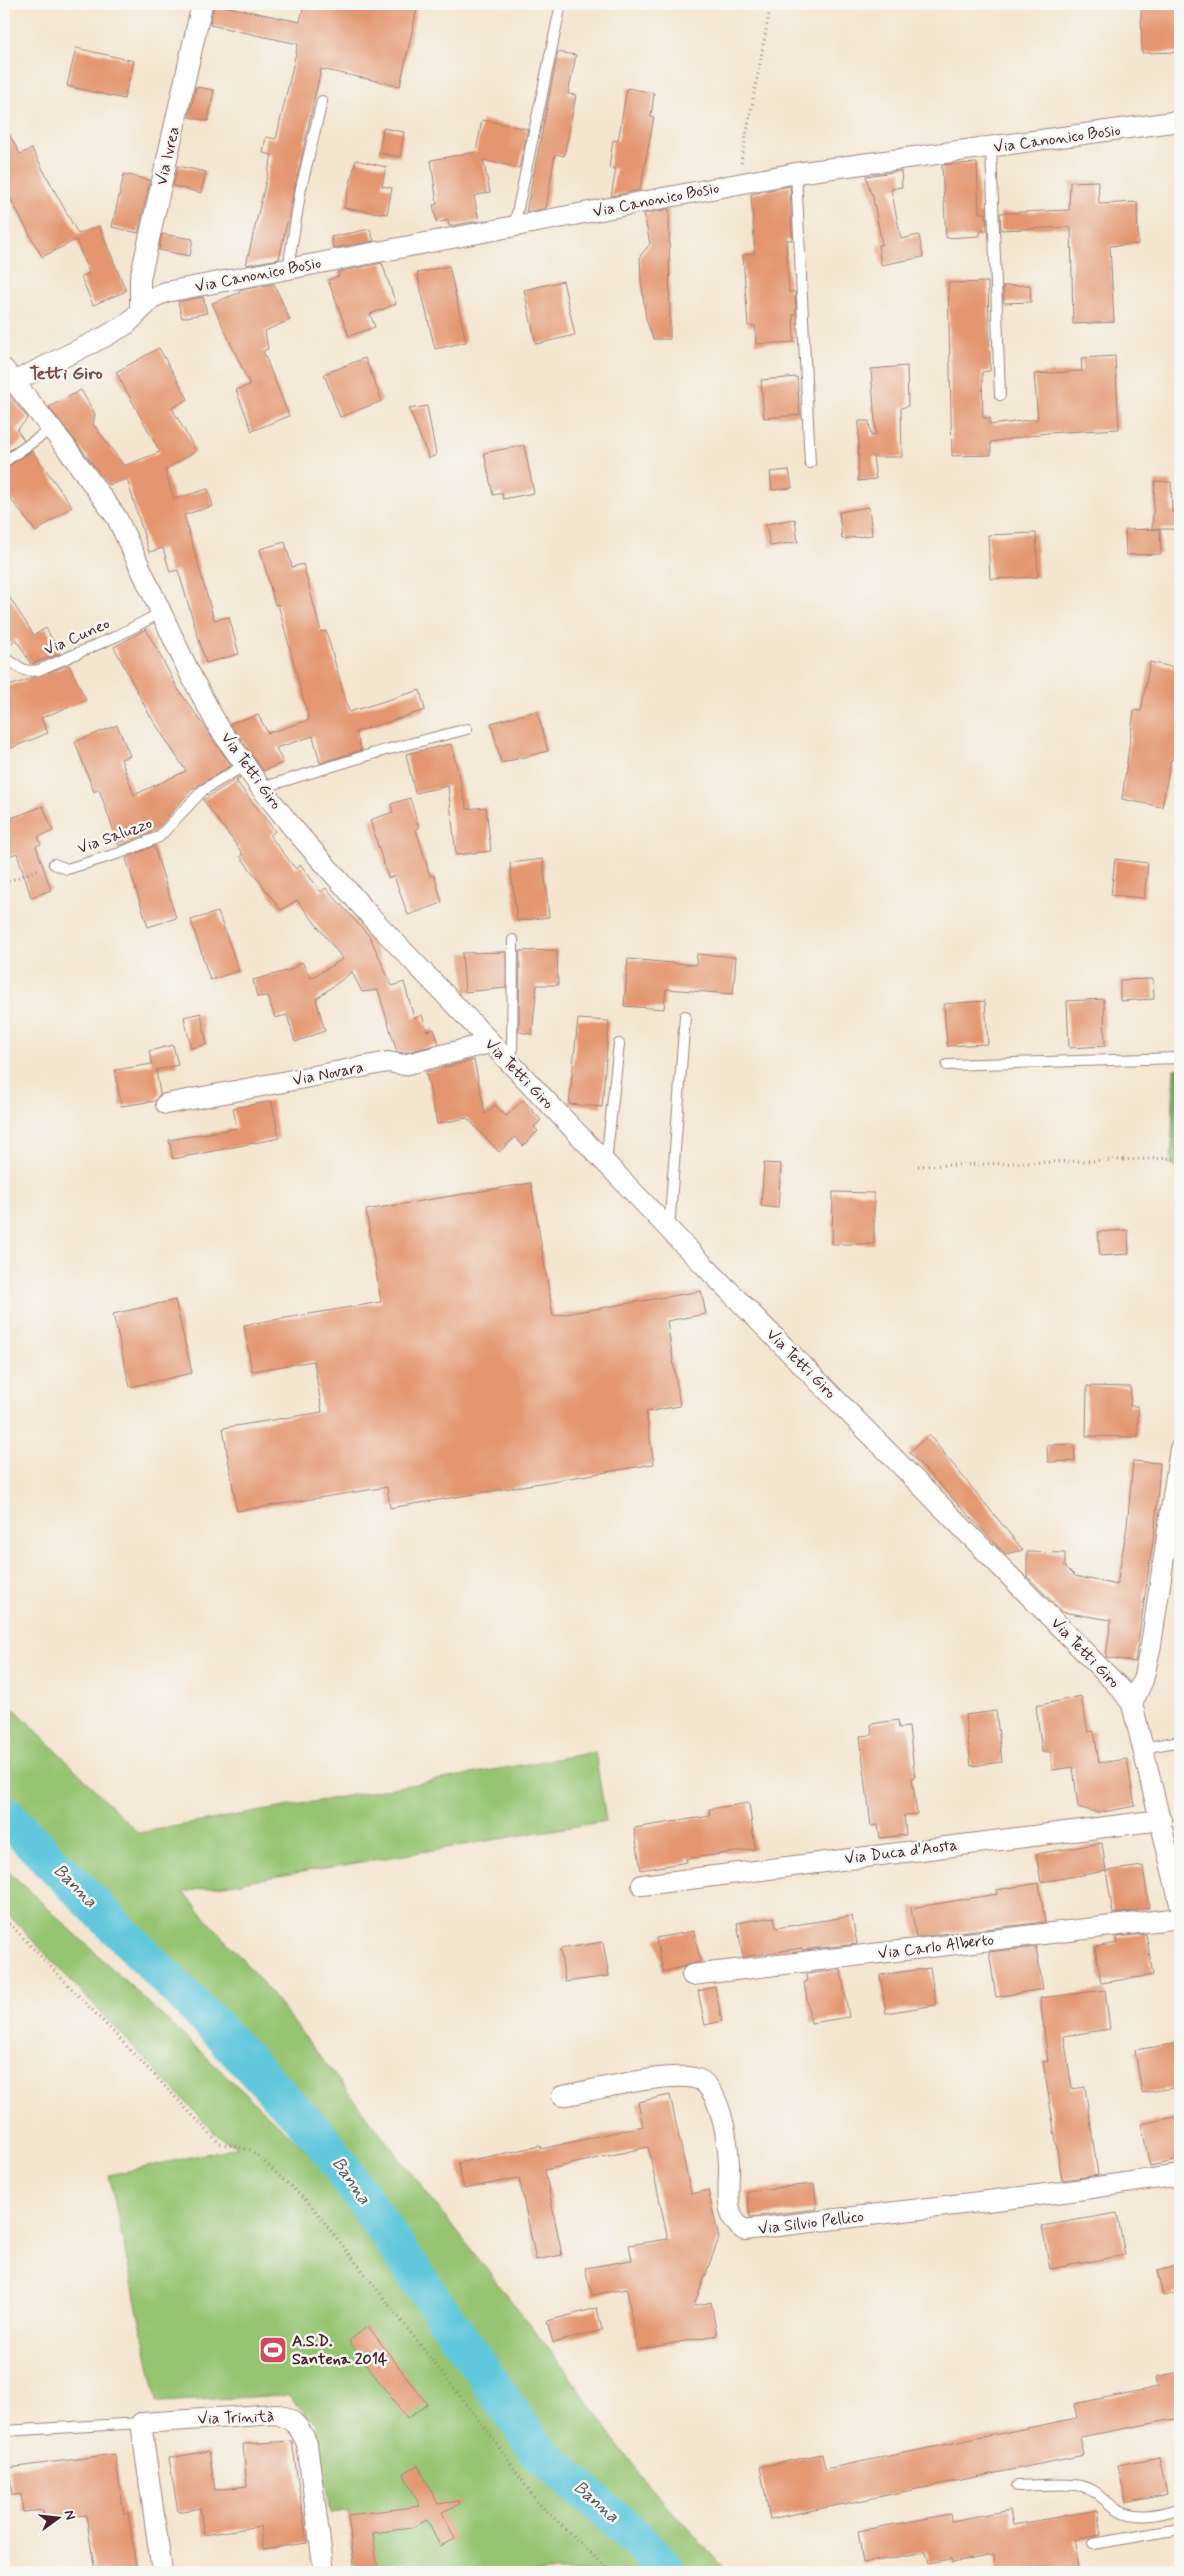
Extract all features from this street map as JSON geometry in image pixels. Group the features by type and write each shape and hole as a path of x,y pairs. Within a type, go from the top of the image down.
{"street":[{"name":"Via Ivrea","path":"140,308 140,278 202,4"},
{"name":"Via Canonico Bosio","path":"8,375 106,336 126,324 140,308 154,297 166,292 796,173 1180,121"},
{"name":"Via Tetti Giro","path":"8,375 51,428 117,518 190,674 220,728 261,788 371,917 490,1043 669,1230 1121,1689 1132,1704"},
{"name":"Via Novara","path":"166,1104 388,1062 404,1065 490,1043"},
{"path":"1180,1449 1151,1645 1143,1680 1132,1704 1180,1904"},
{"name":"Via Duca d'Aosta","path":"642,1885 1161,1820"},
{"name":"Via Carlo Alberto","path":"692,1975 1180,1918"},
{"name":"Via Silvio Pellico","path":"562,2096 664,2078 686,2077 705,2082 712,2091 718,2105 727,2145 731,2214 736,2226 744,2230 1063,2192 1180,2175"},
{"name":"Via Trinità","path":"141,2423 276,2414 289,2417 300,2427 307,2444 324,2572"},
{"path":"141,2423 162,2572"}],"lane":[{"path":"514,227 561,4"},
{"path":"288,269 301,188 322,102"},
{"path":"991,148 1000,395"},
{"path":"796,173 810,463"},
{"path":"4,462 51,428"},
{"name":"Via Cuneo","path":"4,659 19,669 28,672 39,670 117,636 162,612"},
{"path":"261,788 382,751 467,729"},
{"name":"Via Saluzzo","path":"54,864 67,869 150,842 169,828 204,790 245,765"},
{"path":"512,1066 513,940"},
{"path":"669,1230 685,1016"},
{"path":"606,1164 619,1044"},
{"path":"947,1065 1180,1058"},
{"path":"1143,1748 1180,1741"},
{"path":"4,2430 141,2423"},
{"path":"1016,2486 1080,2485 1091,2489 1124,2513 1134,2516 1149,2515 1180,2508"},
{"path":"1094,2544 1180,2529"}],"path":[{"path":"740,183 741,156 771,4"},
{"path":"4,883 54,864"},
{"path":"918,1166 1180,1158"},
{"path":"4,1925 10,1924 219,2144 250,2150 311,2205 476,2416 537,2502 611,2572"}],"green space":[{"path":"1180,1068 1180,1167 1171,1166 1174,1069"},
{"path":"4,1701 18,1712 138,1833 595,1752 606,1821 183,1892 261,1981 566,2371 638,2473 727,2572 680,2572 554,2445 348,2160 292,2090 119,1924 4,1807"},
{"name":"A.S.D. Santena 2014","path":"4,1867 318,2162 399,2276 544,2463 646,2572 355,2572 348,2511 330,2513 317,2425 287,2395 157,2402 109,2175 237,2147 218,2136 4,1910"}],"building":[{"path":"214,4 300,22 304,4 418,4 400,86 321,69 279,259 246,265 272,155 263,153 266,137 276,139 298,44 210,25"},
{"path":"1141,4 1180,4 1180,52 1142,53"},
{"path":"76,48 134,61 124,99 67,86"},
{"path":"558,52 576,55 568,94 576,95 564,156 555,154 546,208 526,212"},
{"path":"196,87 214,90 208,121 189,117"},
{"path":"627,88 654,93 651,117 654,117 640,190 611,196 616,169 609,168 613,140 618,141"},
{"path":"482,120 528,129 519,168 483,160 490,192 474,196 479,221 449,226 448,220 437,223 433,205 437,204 431,160 476,152"},
{"path":"4,125 20,154 32,149 78,234 99,226 126,291 93,305 81,277 89,273 76,240 42,257 4,187"},
{"path":"383,128 404,132 400,157 379,153"},
{"path":"356,160 386,167 382,186 392,188 387,214 344,208"},
{"path":"977,163 979,213 986,213 987,231 980,231 980,236 946,238 942,165"},
{"path":"178,166 206,172 201,193 173,186"},
{"path":"901,171 902,187 891,189 901,239 919,235 923,257 881,265 878,245 882,244 872,193 866,176"},
{"path":"124,174 150,180 138,233 112,227"},
{"path":"1098,181 1099,204 1137,202 1138,244 1110,246 1114,322 1073,324 1071,227 1001,230 1000,213 1069,210 1070,182"},
{"path":"790,186 792,240 786,240 789,292 795,292 796,314 793,315 794,342 756,344 755,326 748,326 743,255 755,253 751,194"},
{"path":"669,209 670,339 653,339 646,319 641,280 640,256 650,244 644,214"},
{"path":"370,229 374,241 333,248 331,237"},
{"path":"162,234 193,239 190,256 159,250"},
{"path":"382,263 396,304 370,314 375,327 349,336 328,280 339,276 338,272"},
{"path":"449,266 466,342 435,349 417,273"},
{"path":"563,281 575,335 536,344 524,290"},
{"path":"988,282 990,371 982,372 983,418 990,418 990,425 1038,419 1034,374 1082,371 1081,358 1115,356 1119,429 1047,433 991,442 991,455 952,456 948,283"},
{"path":"274,284 290,320 265,331 268,349 263,351 289,416 252,431 236,390 250,385 212,303 239,293 240,290"},
{"path":"1030,285 1031,302 1004,303 1003,286"},
{"path":"203,297 207,313 182,318 178,302"},
{"path":"159,348 188,399 172,408 196,451 165,470 174,499 208,489 213,506 184,515 214,620 229,617 239,654 206,663 178,570 170,572 163,548 149,552 127,479 109,485 49,407 81,390 95,414 93,424 124,466 160,452 116,372"},
{"path":"365,358 382,401 340,417 324,374"},
{"path":"907,366 908,406 901,408 902,457 873,457 876,479 858,481 859,421 869,421 871,436 876,435 871,369"},
{"path":"797,377 800,415 764,418 761,380"},
{"path":"4,389 28,418 17,430 24,440 4,454"},
{"path":"427,406 436,455 429,458 409,409"},
{"path":"524,445 534,493 503,499 502,493 493,495 484,453"},
{"path":"32,451 72,506 36,532 4,490 4,469"},
{"path":"789,470 792,488 772,490 770,472"},
{"path":"1155,481 1171,482 1172,512 1180,511 1180,529 1152,529"},
{"path":"869,507 872,535 842,539 839,512"},
{"path":"795,519 798,542 770,546 766,524"},
{"path":"1160,529 1161,554 1126,555 1125,530"},
{"path":"1036,533 1038,577 990,579 988,535"},
{"path":"285,542 292,567 303,564 321,632 326,631 349,712 420,690 425,710 356,732 361,750 320,763 313,736 276,748 283,763 263,771 230,723 258,715 268,733 309,720 278,604 275,605 260,549"},
{"path":"4,589 34,635 46,628 60,654 31,664 16,639 11,644 4,635"},
{"path":"146,629 178,689 231,765 194,787 155,831 119,846 99,789 94,792 75,742 117,725 130,756 121,759 134,795 186,771 149,714 114,647"},
{"path":"1150,662 1180,669 1177,700 1180,701 1180,761 1171,759 1162,807 1122,799 1134,710 1141,711"},
{"path":"69,665 86,700 41,718 48,733 4,751 4,688"},
{"path":"537,711 548,751 501,763 491,723"},
{"path":"451,744 467,809 486,807 491,851 456,855 448,786 415,793 406,754"},
{"path":"239,777 240,779 236,781 275,831 270,836 296,869 301,865 321,892 326,888 370,937 392,986 404,982 414,1018 422,1015 427,1031 434,1029 439,1044 404,1053 397,1052 378,990 362,992 352,972 316,999 325,1031 295,1042 287,1015 275,1018 268,996 257,997 253,980 290,970 302,962 311,978 343,959 297,900 281,910 240,856 243,854 203,800"},
{"path":"410,798 419,828 416,829 430,876 434,875 442,903 408,915 394,876 388,878 370,820 393,812 391,804"},
{"path":"43,806 53,831 38,837 41,844 36,846 51,890 31,897 17,853 4,858 4,821"},
{"path":"154,846 176,918 148,927 126,858"},
{"path":"543,859 549,917 517,921 510,863"},
{"path":"1115,859 1148,863 1144,898 1111,895"},
{"path":"218,912 239,971 210,980 191,920"},
{"path":"557,950 558,985 537,985 532,1034 519,1032 520,951"},
{"path":"506,952 506,988 465,992 462,953"},
{"path":"697,954 736,957 733,994 666,989 664,1009 624,1006 628,959 696,965"},
{"path":"1153,979 1154,999 1120,1001 1120,980"},
{"path":"1104,999 1105,1046 1069,1048 1067,1001"},
{"path":"985,1001 988,1044 947,1046 944,1004"},
{"path":"201,1013 207,1044 191,1048 184,1017"},
{"path":"578,1019 609,1021 602,1107 569,1104"},
{"path":"173,1045 178,1065 156,1070 160,1094 155,1101 121,1106 115,1070 152,1064 149,1051"},
{"path":"474,1060 485,1114 495,1105 506,1116 523,1100 541,1120 534,1127 538,1131 523,1146 515,1137 499,1152 467,1118 437,1124 426,1072"},
{"path":"272,1101 279,1138 173,1159 169,1140 237,1128 233,1108"},
{"path":"764,1163 781,1164 778,1208 761,1206"},
{"path":"531,1183 553,1316 701,1291 706,1314 667,1321 680,1406 646,1412 654,1464 390,1508 387,1487 237,1511 223,1428 322,1412 314,1361 252,1371 244,1325 381,1302 366,1210"},
{"path":"833,1192 874,1193 874,1244 832,1244"},
{"path":"1128,1230 1129,1254 1100,1256 1098,1232"},
{"path":"175,1300 192,1373 130,1387 113,1314"},
{"path":"1087,1386 1131,1387 1130,1406 1138,1406 1138,1437 1086,1436"},
{"path":"929,1435 1023,1550 1005,1554 909,1452"},
{"path":"1074,1444 1075,1461 1048,1462 1047,1445"},
{"path":"1133,1461 1160,1463 1155,1528 1135,1662 1106,1657 1111,1620 1062,1612 1027,1576 1027,1552 1065,1553 1065,1566 1075,1576 1117,1585 1127,1526"},
{"path":"1081,1696 1088,1732 1094,1731 1099,1763 1127,1759 1135,1806 1098,1813 1078,1807 1073,1767 1052,1770 1051,1752 1042,1752 1036,1706"},
{"path":"996,1711 1002,1762 971,1766 965,1715"},
{"path":"898,1720 899,1728 909,1727 915,1777 912,1778 917,1814 904,1815 906,1835 880,1838 878,1825 871,1826 860,1736 872,1735 871,1724"},
{"path":"749,1803 755,1849 686,1859 687,1862 641,1870 634,1828 710,1816 709,1809"},
{"path":"1102,1843 1106,1871 1041,1882 1036,1854"},
{"path":"1143,1866 1149,1908 1113,1914 1106,1871"},
{"path":"1039,1883 1045,1922 916,1937 911,1908 997,1894 996,1890"},
{"path":"852,1916 857,1944 802,1950 802,1948 743,1957 737,1923 774,1917 776,1928"},
{"path":"694,1931 700,1962 663,1972 656,1938"},
{"path":"1146,1934 1153,1975 1101,1983 1095,1947 1117,1943 1116,1937"},
{"path":"603,1942 609,1976 565,1982 560,1949"},
{"path":"1036,1947 1043,1989 996,1997 989,1952"},
{"path":"930,1968 936,2005 886,2013 880,1975"},
{"path":"841,1970 849,2017 811,2023 804,1982 807,1982 806,1974"},
{"path":"715,1987 722,2021 705,2025 698,1991"},
{"path":"1105,1990 1110,2029 1064,2036 1072,2089 1085,2087 1098,2175 1062,2180 1043,2061 1048,2061 1040,1998"},
{"path":"1180,2043 1180,2087 1142,2093 1135,2050"},
{"path":"670,2095 691,2194 708,2190 719,2238 694,2306 711,2302 717,2335 637,2350 627,2289 592,2295 585,2268 632,2260 629,2245 668,2239 648,2147 545,2170 562,2255 536,2260 519,2178 464,2189 458,2163 540,2146 541,2149 643,2126 638,2102"},
{"path":"1180,2116 1180,2160 1150,2166 1141,2124"},
{"path":"814,2184 817,2209 750,2217 747,2191"},
{"path":"1117,2213 1125,2255 1050,2269 1042,2226"},
{"path":"1180,2265 1180,2292 1163,2296 1157,2271"},
{"path":"597,2308 602,2330 553,2343 547,2321"},
{"path":"368,2326 427,2404 407,2419 349,2341"},
{"path":"1180,2372 1180,2418 1080,2437 1084,2455 770,2519 760,2467 822,2454 825,2469 1077,2418 1074,2404 1158,2387 1156,2377"},
{"path":"292,2441 307,2543 263,2549 260,2526 204,2535 200,2508 178,2512 169,2458 209,2451 215,2490 247,2486 243,2444"},
{"path":"115,2454 124,2514 128,2513 137,2572 95,2572 86,2515 44,2519 43,2510 23,2512 21,2494 12,2495 9,2468"},
{"path":"1159,2457 1167,2494 1126,2503 1118,2465"},
{"path":"418,2465 438,2504 459,2501 460,2504 442,2512 455,2539 440,2546 427,2520 411,2528 373,2533 378,2572 355,2572 348,2515 420,2506 403,2473"},
{"path":"1010,2510 1013,2525 1097,2510 1101,2535 1074,2540 1080,2572 995,2572 994,2555 952,2563 951,2559 929,2563 926,2552 863,2563 858,2531 950,2514 951,2521"}],"waterway":[{"name":"Banna","path":"4,1814 220,2032 323,2141 538,2451 640,2541 668,2572"}],"place":[{"name":"A.S.D. Santena 2014","path":"273,2350"}],"district":[{"name":"Tetti Giro","path":"66,374"}]}
